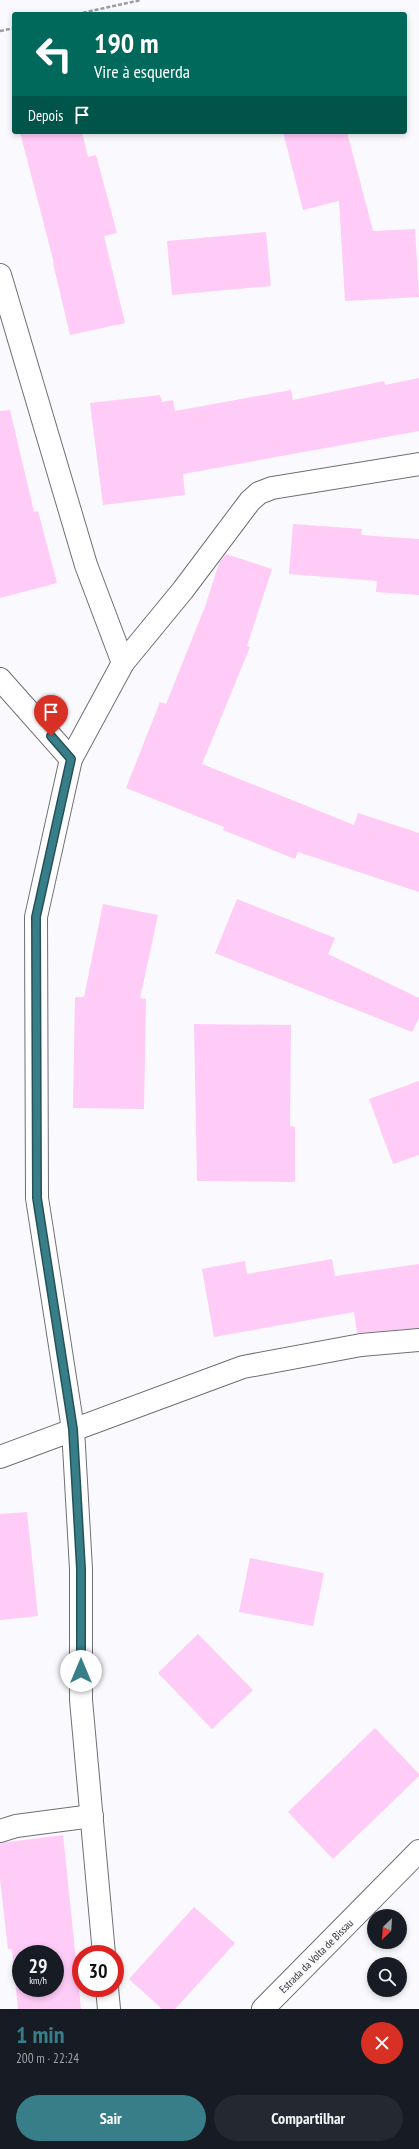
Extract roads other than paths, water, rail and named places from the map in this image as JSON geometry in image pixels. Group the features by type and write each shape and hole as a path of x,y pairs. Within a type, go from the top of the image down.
{"street":[{"path":"0,274 86,565 123,664"},
{"path":"103,1945 81,1700 81,1569 73,1429 37,1198 36,917 71,759 123,664 183,590 250,501 259,492 272,488 419,464"},
{"path":"0,679 71,759"},
{"path":"0,1457 243,1367 360,1345 419,1340"},
{"path":"0,1831 16,1826 92,1816"},
{"name":"Estrada da Volta de Bissau","path":"263,2009 419,1851"},
{"path":"108,1997 109,2009"}]}
